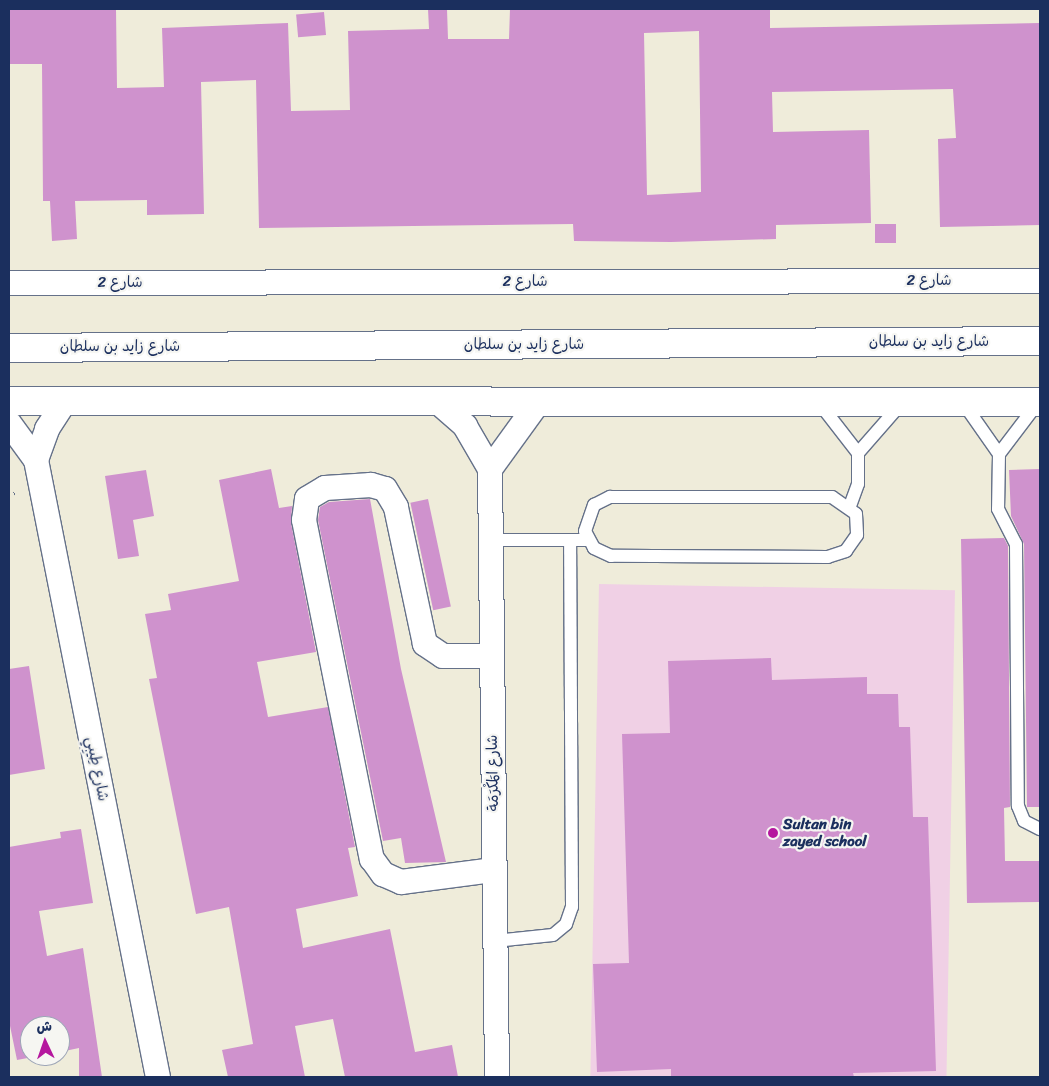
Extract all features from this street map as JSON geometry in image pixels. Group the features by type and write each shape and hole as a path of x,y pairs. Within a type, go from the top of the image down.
{"main road":[{"name":"شارع زايد بن سلطان","path":"9,348 1040,341"},
{"path":"9,401 537,404 1039,402"}],"street":[{"name":"شارع 2","path":"9,283 1040,281"},
{"path":"36,460 47,429 65,401"},
{"name":"شارع المَكْرَمَة","path":"439,403 475,439 490,469 497,1077"},
{"path":"490,469 537,404"},
{"name":"شارع طِيبِي","path":"9,423 36,460 158,1077"},
{"path":"492,656 443,656 426,644 396,508 385,490 371,485 325,488 307,499 304,520 372,859 383,874 401,882 494,870"}],"lane":[{"path":"819,402 858,454 858,484 850,506"},
{"path":"858,454 903,402"},
{"path":"962,402 999,454 998,509 1017,551 1018,806 1024,821 1040,829"},
{"path":"999,454 1039,402"},
{"path":"491,540 588,540 612,556 828,557 846,551 857,535 858,524 850,506 832,497 610,498 588,513 588,540"},
{"path":"495,941 554,935 566,924 572,907 570,540"}],"shaded area":[{"name":"Sultan bin zayed school","path":"599,584 955,590 946,1077 590,1077"}],"building":[{"path":"9,9 116,9 117,88 164,87 162,28 288,23 291,111 350,110 348,31 429,29 428,9 447,9 448,39 509,39 510,9 770,10 770,28 1040,23 1040,225 940,227 938,139 956,138 953,89 772,92 773,132 869,130 871,223 776,225 776,239 671,242 574,241 573,224 259,228 256,80 201,82 204,214 147,215 147,200 75,201 77,239 52,241 50,201 43,201 42,64 9,64","holes":["699,31 701,192 647,195 644,33"]},
{"path":"324,12 326,35 298,37 296,14"},
{"path":"875,224 896,224 896,243 875,243"},
{"path":"271,469 279,508 292,506 291,523 316,652 257,662 268,717 328,707 355,847 348,848 358,896 296,909 303,948 390,929 415,1052 452,1045 458,1077 345,1077 333,1019 295,1026 305,1077 228,1077 222,1050 253,1044 229,907 196,914 149,679 157,678 145,614 171,610 168,594 239,581 219,480"},
{"path":"1040,469 1040,807 1027,807 1024,544 1011,516 1009,470"},
{"path":"146,470 154,516 133,520 139,556 118,559 105,476"},
{"path":"370,499 401,669 446,862 405,863 401,838 383,841 318,520 320,507 329,502"},
{"path":"428,499 451,607 433,610 410,503"},
{"path":"1004,538 1008,546 1010,807 1004,808 1005,861 1040,861 1040,902 967,903 961,539"},
{"name":"Sultan bin zayed school","path":"771,658 772,680 867,677 867,694 898,694 899,727 910,727 913,817 928,817 936,1071 853,1073 854,1077 671,1077 671,1069 597,1072 593,964 629,963 622,734 670,733 668,661"},
{"path":"29,666 45,769 9,775 9,669"},
{"path":"81,829 93,903 39,911 47,956 83,948 102,1077 79,1077 79,1048 70,1050 70,1016 20,1016 20,1059 17,1060 9,1021 9,847 61,838 60,832"}],"place":[{"name":"Sultan bin zayed school","path":"773,833"}]}
